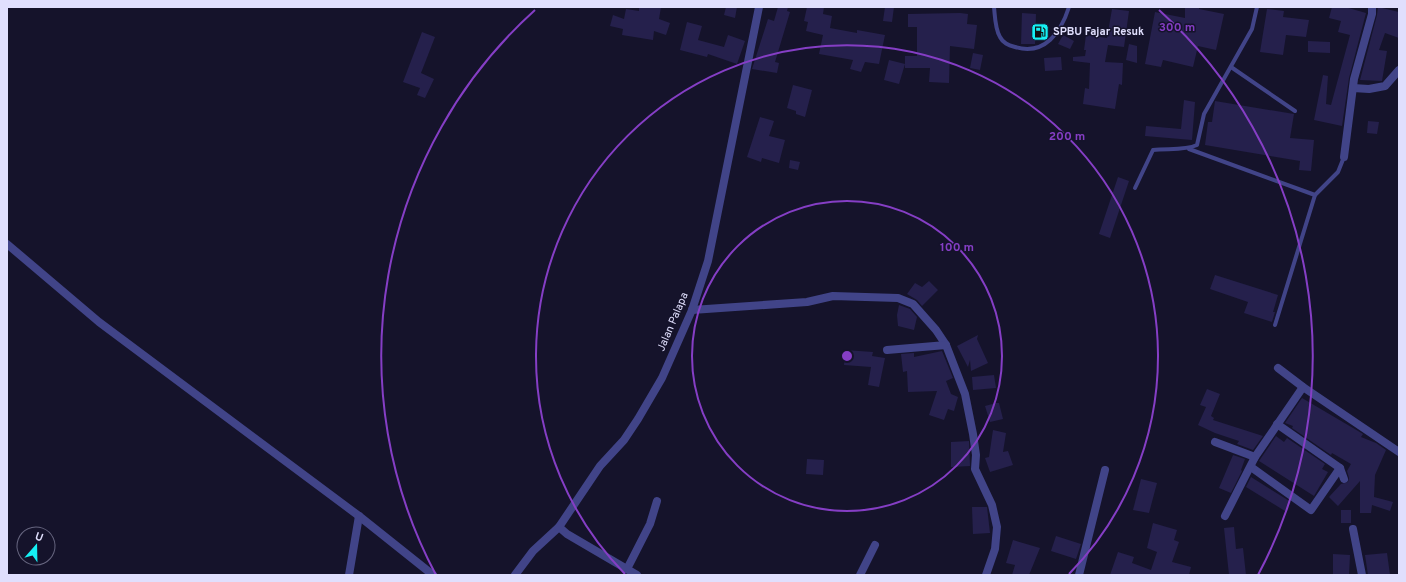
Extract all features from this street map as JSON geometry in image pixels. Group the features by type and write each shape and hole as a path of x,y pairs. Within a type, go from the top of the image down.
{"street":[{"name":"Jalan Palapa","path":"515,575 533,551 559,527 600,466 624,440 638,420 662,378 692,310 708,261 760,7"},
{"path":"1344,157 1356,70 1372,14 1372,7"},
{"path":"1353,88 1369,89 1385,86 1399,70"},
{"path":"7,244 99,322 359,516 433,575"},
{"path":"692,310 807,302 833,296 898,298 913,304 936,330 946,345 965,394 976,455 975,469 992,506 997,526 995,548 986,575"},
{"path":"887,350 946,345"},
{"path":"1278,368 1303,387 1399,452"},
{"path":"1225,516 1255,457 1303,387"},
{"path":"1277,424 1340,468 1344,479"},
{"path":"1215,442 1255,457"},
{"path":"1251,466 1311,510 1340,468"},
{"path":"1079,575 1105,470"},
{"path":"627,569 650,524 657,501"},
{"path":"349,575 359,516"},
{"path":"559,527 567,534 637,575"},
{"path":"1353,529 1362,575"},
{"path":"860,575 875,545"}],"lane":[{"path":"994,7 995,22 999,37 1006,44 1022,49 1039,47 1052,39 1063,26 1069,7"},
{"path":"1189,149 1197,145 1204,114 1252,30 1257,7"},
{"path":"1231,67 1295,111"},
{"path":"1135,188 1153,150 1167,148 1189,149 1316,195"},
{"path":"1275,325 1316,195 1338,172 1344,157"}],"building":[{"path":"639,7 661,7 659,19 670,23 666,35 654,31 653,40 622,35 623,29 610,26 613,15 624,19 626,9 639,11"},
{"path":"726,7 737,7 735,18 724,15"},
{"path":"778,7 788,7 787,11 790,12 775,62 779,63 777,73 752,69 768,19 774,21"},
{"path":"807,7 824,7 823,14 832,16 830,28 857,33 857,30 885,35 879,64 865,62 861,72 850,69 853,60 819,54 823,35 806,31 808,22 804,21"},
{"path":"885,7 894,7 892,22 883,21"},
{"path":"1185,7 1199,7 1199,9 1224,14 1216,50 1198,46 1193,67 1163,60 1161,67 1145,64 1155,12 1185,18"},
{"path":"1332,7 1345,7 1366,13 1349,78 1342,126 1314,120 1323,75 1328,76 1326,104 1331,105 1350,35 1338,32 1341,21 1329,18"},
{"path":"1378,7 1399,12 1399,38 1385,33 1379,50 1387,51 1382,81 1360,80 1377,15"},
{"path":"1112,9 1129,11 1124,47 1108,45 1105,62 1123,63 1122,85 1119,84 1115,109 1083,104 1085,88 1089,89 1090,63 1073,61 1073,57 1085,56 1086,50 1084,50 1086,35 1107,38"},
{"path":"1267,9 1284,11 1283,17 1309,20 1306,37 1286,35 1283,55 1260,52"},
{"path":"1022,13 1036,14 1035,44 1021,44"},
{"path":"908,14 968,14 967,24 977,25 974,49 950,46 949,83 929,82 930,68 905,68 905,56 917,56 917,27 908,27"},
{"path":"687,22 702,26 698,40 724,47 728,35 745,41 737,64 708,54 707,57 680,50"},
{"path":"422,32 435,37 421,73 434,79 425,98 417,95 420,88 403,82"},
{"path":"1063,35 1074,41 1070,49 1058,44"},
{"path":"1308,41 1330,42 1330,53 1308,52"},
{"path":"1129,44 1137,46 1137,63 1126,60"},
{"path":"973,53 983,55 980,70 970,68"},
{"path":"1061,57 1062,70 1045,71 1044,58"},
{"path":"889,60 905,64 899,84 884,80"},
{"path":"793,85 812,90 805,117 796,114 796,111 787,108"},
{"path":"1184,100 1195,102 1192,140 1145,136 1146,126 1181,129"},
{"path":"1215,101 1294,114 1290,138 1314,140 1311,171 1299,170 1300,161 1205,145 1208,122 1212,122"},
{"path":"760,117 774,121 769,136 785,140 779,163 762,158 761,162 747,157"},
{"path":"1368,121 1379,122 1377,134 1367,133"},
{"path":"790,160 800,162 798,170 789,168"},
{"path":"1118,177 1129,181 1110,238 1099,234"},
{"path":"1215,275 1278,295 1272,322 1244,313 1248,302 1210,289"},
{"path":"929,281 938,290 922,306 917,300 907,294 915,283 922,287"},
{"path":"899,305 910,309 917,317 914,330 898,326 897,315"},
{"path":"978,335 977,339 988,363 971,371 970,360 968,367 957,346"},
{"path":"845,350 873,352 872,356 885,358 879,387 868,385 871,367 844,365"},
{"path":"942,351 953,378 946,381 951,394 958,397 954,411 948,409 944,420 929,415 937,391 908,392 907,371 903,372 901,354 914,353 914,357"},
{"path":"994,375 996,388 973,390 972,377"},
{"path":"1207,389 1220,394 1211,416 1214,418 1213,420 1263,436 1253,450 1237,444 1239,441 1215,433 1198,425 1206,407 1200,405"},
{"path":"1302,398 1363,434 1361,437 1376,443 1386,450 1375,475 1374,497 1393,502 1390,511 1372,505 1371,513 1360,513 1360,481 1338,506 1329,497 1341,484 1348,482 1349,478 1347,471 1351,464 1332,453 1331,455 1292,428 1293,426 1285,423"},
{"path":"999,403 1003,419 990,422 985,406"},
{"path":"993,430 1006,433 1003,452 1008,451 1013,465 990,472 985,458 989,457"},
{"path":"1276,436 1284,442 1287,438 1325,464 1322,469 1328,472 1314,496 1259,461"},
{"path":"969,441 970,466 951,467 951,442"},
{"path":"1233,455 1245,459 1241,470 1242,471 1231,493 1219,488"},
{"path":"807,459 824,460 823,475 806,474"},
{"path":"1251,477 1291,502 1285,511 1246,487"},
{"path":"1141,479 1157,483 1149,513 1133,510"},
{"path":"972,507 987,507 990,533 973,534"},
{"path":"1341,510 1351,510 1351,523 1341,523"},
{"path":"1153,523 1177,530 1174,540 1179,542 1172,562 1191,567 1189,575 1110,575 1118,552 1134,557 1132,563 1151,570 1157,552 1147,548"},
{"path":"1234,527 1236,549 1243,548 1246,575 1229,575 1224,528"},
{"path":"1056,536 1081,544 1076,559 1051,551"},
{"path":"1013,540 1040,548 1029,575 1012,575 1015,565 1006,563"},
{"path":"1387,553 1390,575 1368,575 1365,555"},
{"path":"1333,554 1350,555 1349,575 1333,575"}],"place":[{"name":"SPBU Fajar Resuk","path":"1040,32"}]}
